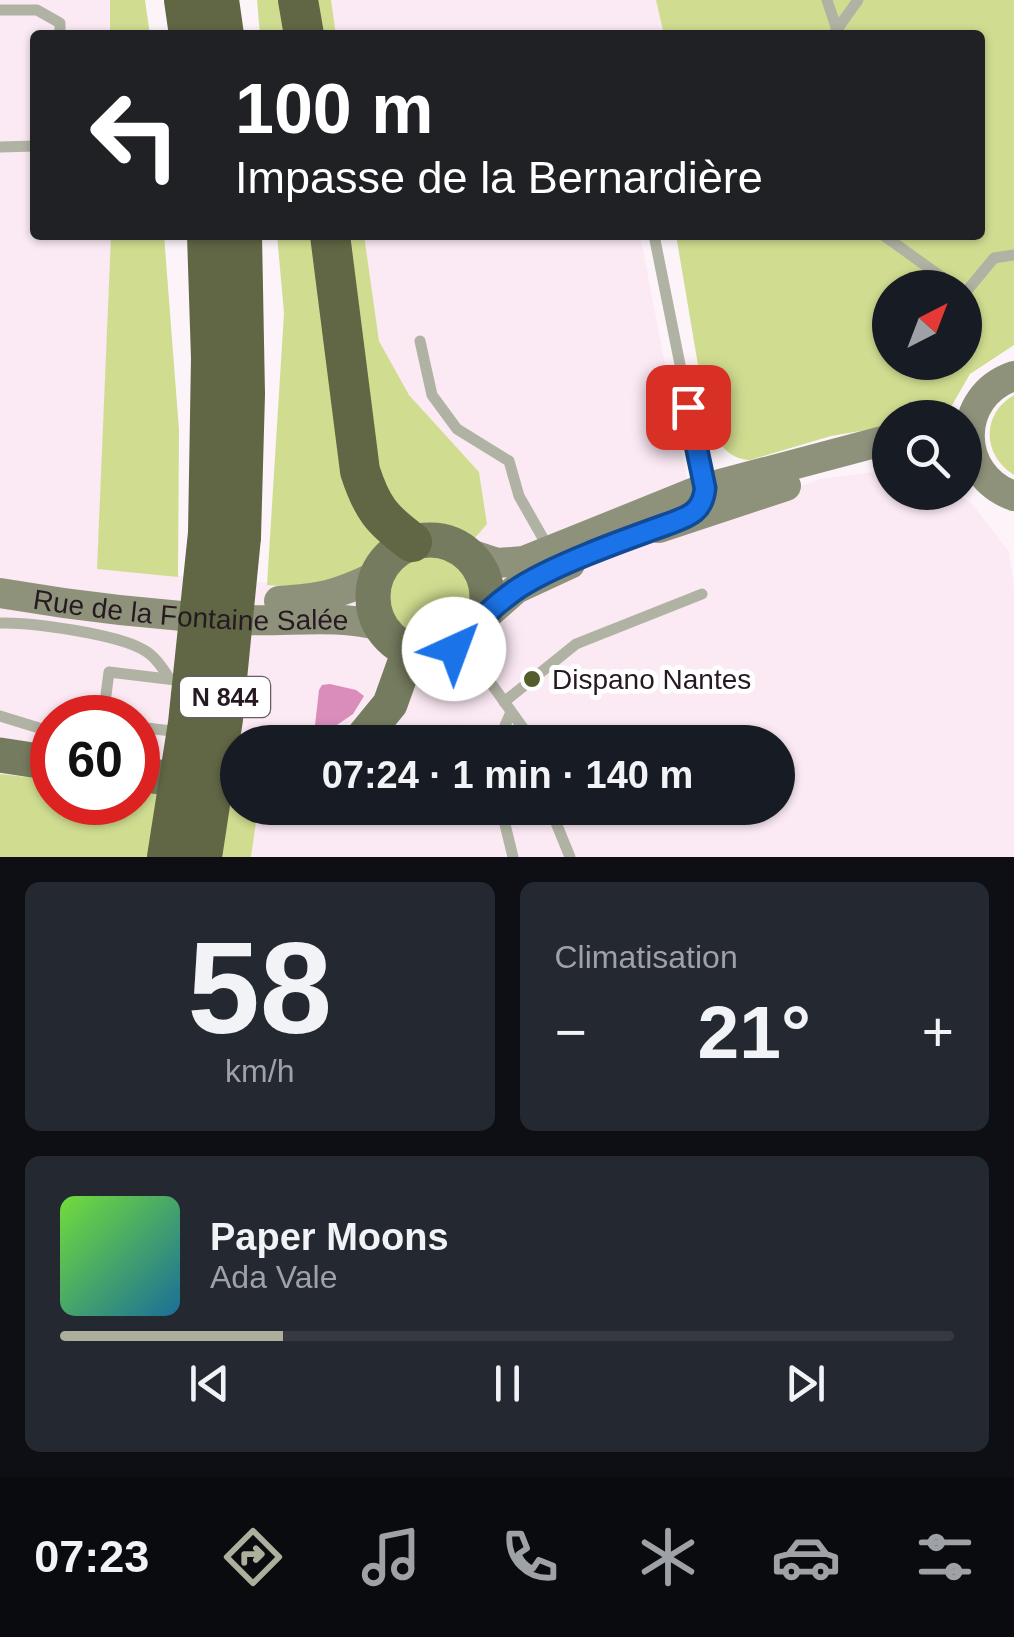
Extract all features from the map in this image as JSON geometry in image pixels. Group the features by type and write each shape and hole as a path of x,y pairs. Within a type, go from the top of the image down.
{"highway":[{"path":"184,0 188,30"},
{"path":"220,0 223,30"},
{"path":"238,0 241,30"},
{"path":"298,0 303,30"},
{"name":"N 844","path":"202,857 223,718 225,535 212,398 207,240"},
{"name":"N 844","path":"167,857 188,723 225,535 246,394 242,240"},
{"path":"246,394 257,373 250,240"},
{"path":"331,240 360,471 371,505 389,526 412,542"}],"main road":[{"path":"437,540 467,554 482,572 486,586 473,630 440,654 410,651 390,638 380,626 373,605 376,576 393,553 412,542 437,540"},
{"path":"373,725 390,704 410,651"},
{"path":"0,755 30,759"},
{"path":"160,777 220,786"}],"street":[{"path":"982,400 989,390 1014,376"},
{"path":"467,554 512,564 705,488 872,444"},
{"path":"473,630 516,589 544,575 688,517 808,478 872,464"},
{"path":"982,476 1014,496"},
{"path":"688,517 704,502 705,488"},
{"name":"Rue de la Fontaine Salée","path":"0,574 178,599 262,603 316,600 376,576"},
{"name":"Rue de la Fontaine Salée","path":"0,593 142,614 256,621 346,618 380,626"}],"lane":[{"path":"827,0 834,30"},
{"path":"836,30 858,0"},
{"path":"0,10 38,10 60,23 60,30"},
{"path":"0,147 30,146"},
{"path":"655,240 705,488"},
{"path":"890,240 932,270"},
{"path":"982,272 994,258 1014,256"},
{"path":"420,341 432,396 457,429 509,461 519,496 550,550"},
{"path":"503,725 508,707 576,644 702,594"},
{"path":"0,623 86,632 142,648 168,678"},
{"path":"473,630 508,707 521,725"},
{"path":"106,695 109,672 200,683"},
{"path":"216,686 211,736 220,756"},
{"path":"0,716 30,725"},
{"path":"160,730 191,734"},
{"path":"505,825 513,857"},
{"path":"557,825 570,857"}],"shaded area":[{"path":"0,0 110,0 110,30 30,30 30,240 111,240 98,569 424,596 487,524 479,472 409,395 379,341 365,240 641,240 696,526 820,479 872,472 872,510 977,510 1009,552 1014,588 1014,857 251,857 256,825 795,825 795,725 220,725 220,801 160,794 160,695 30,695 30,777 0,774"},
{"path":"331,0 656,0 663,30 335,30"},
{"path":"322,685 356,690 364,696 353,714 337,725 315,725"}],"green space":[{"path":"110,0 145,0 149,30 110,30"},
{"path":"257,0 331,0 335,30 260,30"},
{"path":"656,0 1014,0 1014,345 982,366 982,270 872,270 872,380 967,380 955,400 872,400 872,429 831,436 750,460 730,453 708,424 677,240 985,240 985,30 663,30"},
{"path":"111,240 164,240 179,430 178,577 97,569"},
{"path":"277,240 365,240 379,341 409,395 479,472 487,524 454,562 470,583 472,603 464,621 448,634 429,640 410,637 395,622 386,594 267,585 284,313"},
{"path":"1014,395 1014,475 996,457 990,435 996,413"},
{"path":"0,774 30,777 30,825 160,825 160,794 220,801 220,825 256,825 251,857 0,857"}],"place":[{"name":"Dispano Nantes","path":"532,679"}],"route":[{"path":"454,649 467,641 484,617 516,589 698,510 704,502 705,488 688,407"}]}
